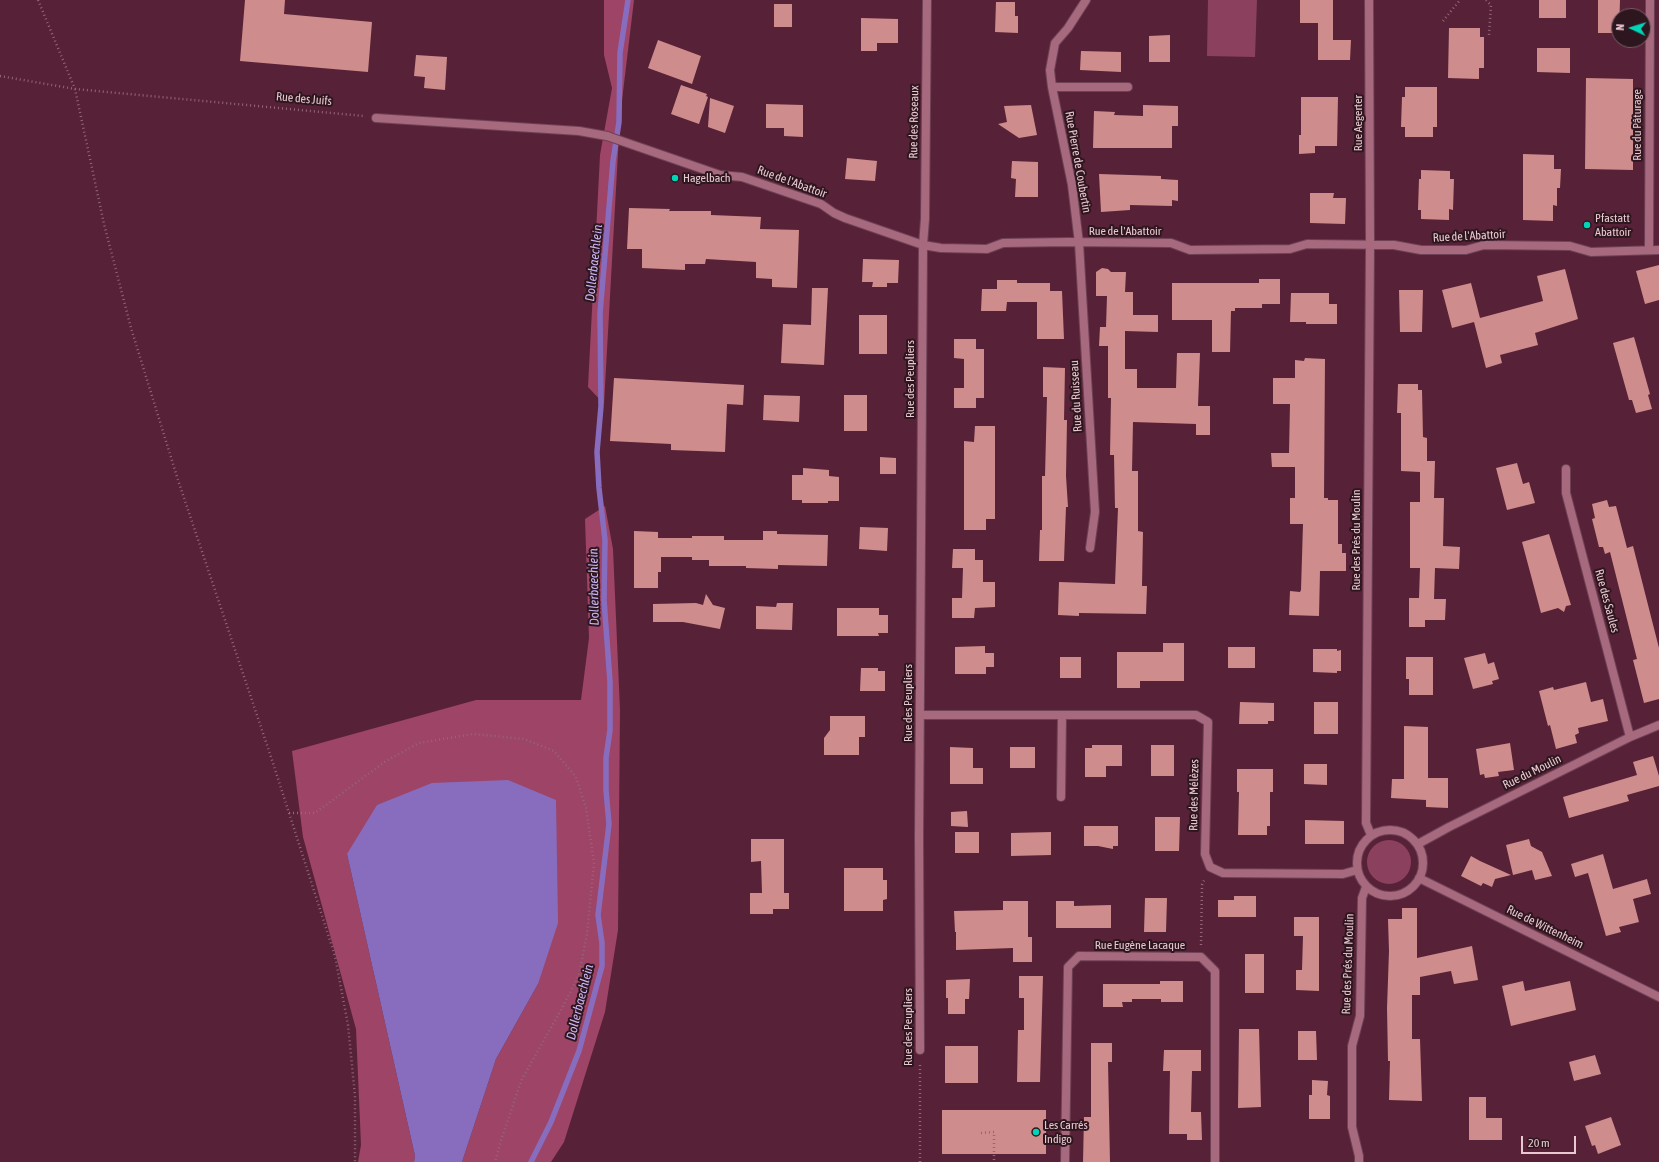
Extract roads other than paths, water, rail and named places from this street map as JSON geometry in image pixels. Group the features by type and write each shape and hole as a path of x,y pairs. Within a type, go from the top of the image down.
{"street":[{"name":"Rue des Roseaux","path":"923,245 925,219 927,0"},
{"name":"Rue Pierre de Coubertin","path":"1079,243 1072,185 1052,87 1050,70 1056,43 1068,28 1086,0"},
{"name":"Rue Aegerter","path":"1369,0 1370,245"},
{"name":"Rue du Pâturage","path":"1649,250 1650,0"},
{"path":"1052,87 1128,87"},
{"name":"Rue de l'Abattoir","path":"376,118 579,131 607,136 720,175 742,177 821,204 834,214 923,245 941,248 987,249 1002,243 1172,243 1190,250 1290,249 1308,244 1394,246 1421,250 1466,250 1484,244 1570,246 1591,252 1659,250"},
{"name":"Rue du Ruisseau","path":"1079,243 1095,512 1090,548"},
{"name":"Rue des Peupliers","path":"920,1050 920,715 923,245"},
{"name":"Rue des Prés du Moulin","path":"1370,245 1366,822 1371,835"},
{"name":"Rue des Saules","path":"1566,469 1566,493 1630,737"},
{"name":"Rue des Mélèzes","path":"920,715 1196,715 1208,722 1205,854 1210,867 1223,873 1344,874 1357,870"},
{"path":"1062,716 1062,797"},
{"name":"Rue du Moulin","path":"1418,844 1449,827 1659,724"},
{"path":"1391,829 1401,831 1411,836 1418,844 1422,852 1423,870 1413,887 1405,893 1395,896 1384,896 1374,893 1366,886 1357,870 1356,860 1358,850 1363,842 1371,835 1380,830 1391,829"},
{"name":"Rue de Wittenheim","path":"1419,878 1659,997"},
{"name":"Rue des Prés du Moulin","path":"1359,1162 1352,1127 1352,1046 1360,1016 1362,904 1366,886"},
{"name":"Rue Eugène Lacaque","path":"1065,1162 1068,967 1079,956 1201,957 1215,971 1215,1162"}],"waterway":[{"name":"Dollerbaechlein","path":"531,1162 551,1122 579,1051 602,966 602,943 598,915 609,824 606,790 606,758 610,730 610,682 604,600 605,540 599,488 597,452 601,406 600,313 613,161 619,122 620,53 628,0"}],"place":[{"name":"Hagelbach","path":"675,178"},
{"name":"Pfastatt Abattoir","path":"1587,225"},
{"name":"Les Carrés Indigo","path":"1036,1132"}]}
